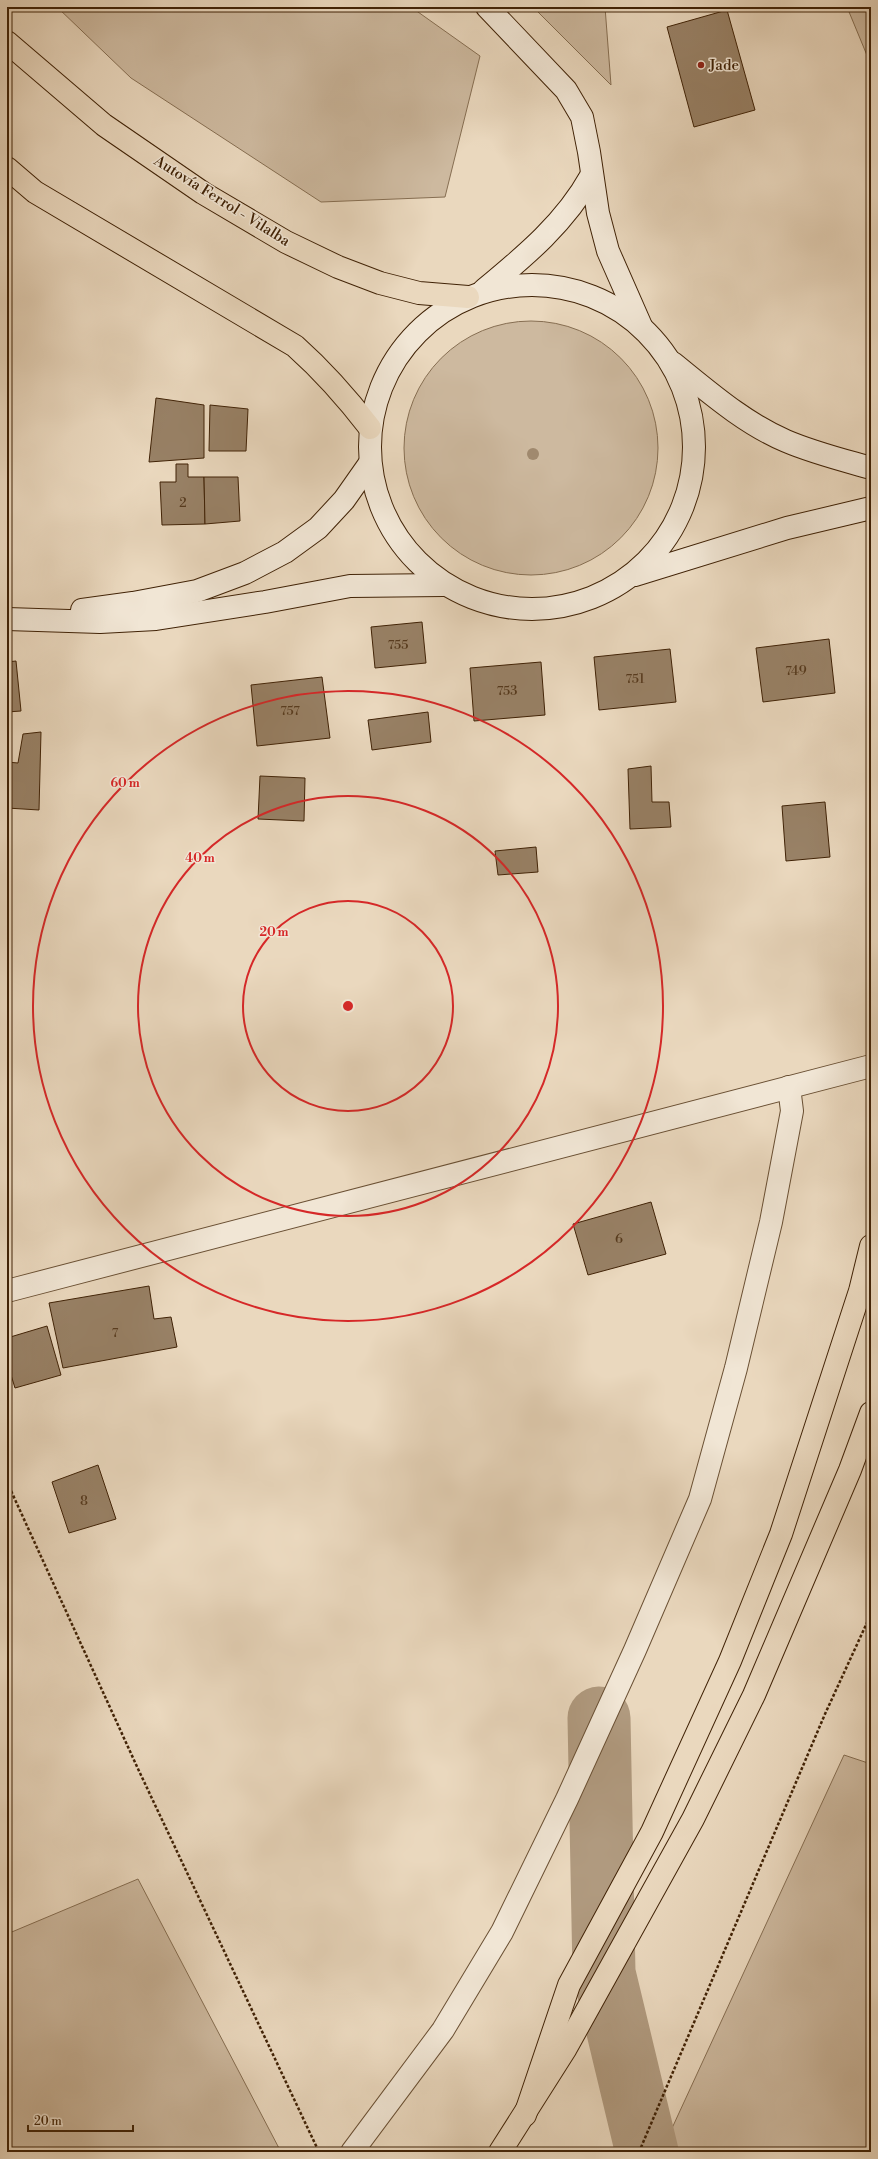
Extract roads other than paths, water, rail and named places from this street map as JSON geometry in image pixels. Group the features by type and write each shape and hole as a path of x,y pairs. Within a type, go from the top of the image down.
{"highway":[{"name":"Autovía Ferrol - Vilalba","path":"7,42 104,125 202,193 286,242 338,268 380,283 419,293 476,294"},
{"path":"7,168 35,192 295,346 321,369 347,398 370,428"},
{"path":"525,2115 569,1985 652,1832 730,1661 781,1534 850,1322 871,1246"},
{"path":"500,2152 525,2115 618,1956 693,1819 754,1695 850,1470 871,1413"}],"street":[{"path":"487,7 566,90 582,116 598,213 608,251 641,326"},
{"path":"591,176 579,198 553,229 525,256 476,294 431,318 401,349 380,387 370,428 370,463 382,514 411,558 443,585 478,602 521,610 564,608 601,595 634,575 787,528 871,508"},
{"path":"476,294 526,284 567,287 607,302 641,326 670,361 747,420 786,441 831,457 871,468"},
{"path":"634,575 666,540 687,498 695,451 689,404 670,361"},
{"path":"7,619 133,603 183,594 197,591 245,573 285,552 318,528 344,500 370,463"},
{"path":"7,619 100,622 156,619 265,602 350,586 443,585"},
{"path":"7,1291 871,1066"},
{"path":"352,2152 443,2030 502,1932 567,1799 635,1650 700,1499 736,1368 771,1222 792,1111 789,1087"}],"waterway":[{"path":"599,1718 604,1973 647,2152"}],"place":[{"name":"Jade","path":"701,65"}]}
